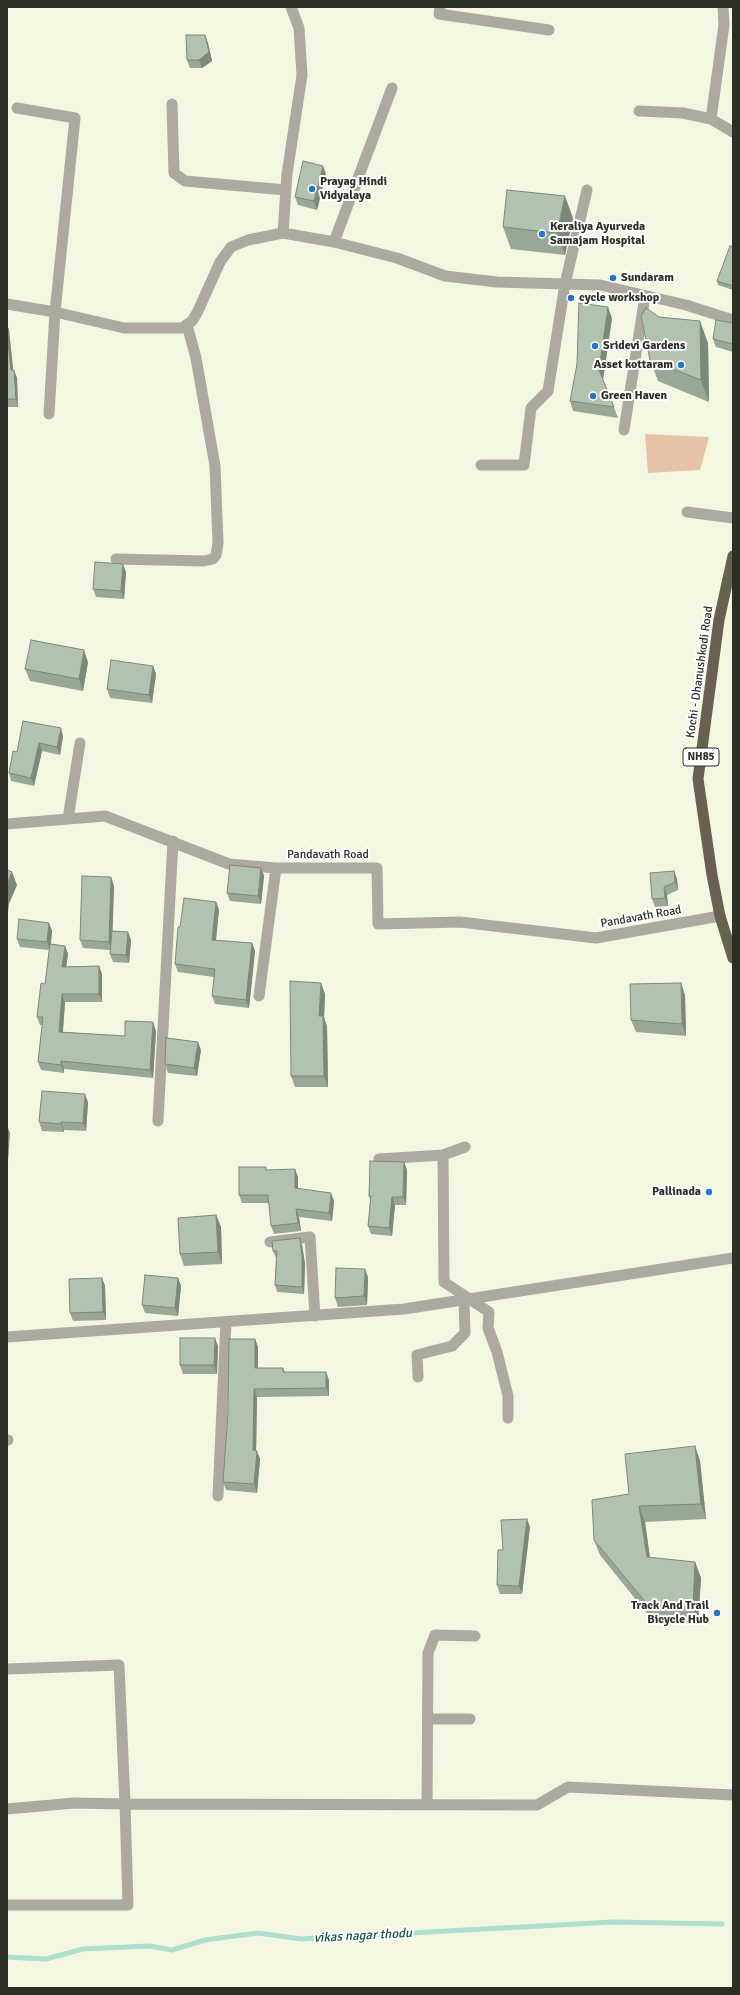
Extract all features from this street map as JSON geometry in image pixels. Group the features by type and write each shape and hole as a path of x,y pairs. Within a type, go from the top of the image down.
{"highway":[{"name":"Kochi - Dhanushkodi Road","path":"733,556 719,620 698,779 712,875 720,916 733,958"}],"street":[{"path":"283,233 287,174 302,75 299,28 291,7"},
{"path":"440,7 439,14 549,30"},
{"path":"711,119 724,25 723,7"},
{"path":"334,242 392,88"},
{"path":"172,104 174,173 185,181 286,190"},
{"path":"18,108 75,118 55,312 49,414"},
{"path":"639,111 683,113 711,119 733,132"},
{"path":"481,465 524,465 531,408 548,391 565,284 587,190"},
{"path":"7,304 55,312 124,328 182,328 187,325 197,313 220,262 231,247 248,240 283,233 334,242 397,258 445,276 497,282 600,285 686,305 733,320"},
{"path":"624,430 645,296"},
{"path":"116,559 204,561 213,559 216,555 218,543 215,466 196,358 187,325"},
{"path":"687,512 733,518"},
{"path":"68,819 80,742"},
{"name":"Pandavath Road","path":"7,824 105,816 173,841 229,864 276,868 377,868 378,924 460,922 596,938 720,916"},
{"path":"158,1121 173,841"},
{"path":"259,996 276,868"},
{"path":"379,1159 443,1155 465,1147"},
{"path":"443,1155 444,1282 467,1300 489,1312 488,1328 497,1352 508,1396 508,1418"},
{"path":"270,1242 310,1237 315,1316"},
{"path":"7,1336 404,1309 733,1258"},
{"path":"418,1378 417,1355 452,1346 465,1333 467,1300"},
{"path":"218,1496 226,1322"},
{"path":"427,1805 428,1653 435,1635 475,1636"},
{"path":"7,1669 119,1665 128,1905 7,1904"},
{"path":"428,1718 470,1719"},
{"path":"7,1809 74,1803 537,1805 568,1787 733,1795"}],"shaded area":[{"path":"645,434 709,437 700,470 648,473"}],"building":[{"path":"186,35 205,35 209,52 199,60 187,60"},
{"name":"Prayag Hindi Vidyalaya","path":"303,161 323,166 314,201 295,197"},
{"path":"507,190 565,196 557,233 503,227"},
{"path":"730,246 733,247 733,286 717,281"},
{"path":"579,303 608,307 599,370 614,407 570,401 577,364"},
{"path":"646,308 659,317 700,321 701,380 650,360 641,316"},
{"path":"716,320 733,323 733,344 713,339"},
{"path":"7,334 11,370 14,370 16,399 7,399"},
{"path":"95,562 123,564 121,591 93,589"},
{"path":"31,640 84,650 79,679 25,669"},
{"path":"111,660 153,666 149,695 107,689"},
{"path":"23,721 61,728 57,747 39,743 31,778 9,773 13,751 17,752"},
{"path":"230,865 261,868 258,896 227,893"},
{"path":"7,870 12,872 7,884"},
{"path":"674,871 675,882 664,887 665,898 652,899 650,873"},
{"path":"82,876 111,877 109,942 80,940"},
{"path":"184,898 216,902 212,940 252,943 246,1000 212,996 215,969 175,964 178,927 180,927"},
{"path":"19,919 49,923 47,942 17,939"},
{"path":"112,931 128,932 126,955 110,954"},
{"path":"50,944 65,946 62,967 99,966 99,994 62,994 59,1032 125,1036 125,1021 153,1022 150,1070 61,1061 61,1065 38,1062 43,1017 37,1017 41,983 45,984"},
{"path":"290,981 321,983 319,1016 323,1016 324,1076 291,1076"},
{"path":"681,983 682,1024 631,1020 630,984"},
{"path":"166,1038 198,1042 194,1068 165,1064"},
{"path":"42,1091 85,1094 83,1123 61,1122 61,1124 39,1122"},
{"path":"370,1161 404,1162 403,1197 392,1197 389,1228 368,1226 371,1196 369,1196"},
{"path":"239,1167 266,1167 266,1170 295,1169 295,1188 331,1193 329,1213 296,1209 298,1223 271,1226 268,1195 239,1195"},
{"path":"216,1215 218,1252 180,1254 178,1218"},
{"path":"300,1238 302,1257 302,1287 275,1285 277,1251 273,1251 272,1241"},
{"path":"336,1268 365,1269 364,1296 335,1298"},
{"path":"145,1275 178,1278 175,1308 142,1305"},
{"path":"102,1278 103,1312 70,1313 69,1279"},
{"path":"180,1338 215,1338 214,1365 180,1365"},
{"path":"229,1339 255,1339 255,1368 283,1368 283,1372 326,1372 326,1388 254,1389 253,1450 257,1451 254,1484 223,1482 228,1413"},
{"path":"695,1446 701,1504 639,1506 647,1557 695,1562 693,1608 648,1605 594,1540 592,1500 629,1494 625,1454"},
{"path":"527,1519 519,1586 497,1585 498,1550 503,1550 501,1520"}],"waterway":[{"name":"vikas nagar thodu","path":"7,1957 46,1959 83,1949 149,1946 172,1950 205,1940 258,1933 301,1939 613,1922 722,1924"}],"place":[{"name":"Prayag Hindi Vidyalaya","path":"312,189"},
{"name":"Keraliya Ayurveda Samajam Hospital","path":"542,234"},
{"name":"Sundaram","path":"613,278"},
{"name":"cycle workshop","path":"571,298"},
{"name":"Sridevi Gardens","path":"595,346"},
{"name":"Asset kottaram","path":"681,365"},
{"name":"Green Haven","path":"593,396"},
{"name":"Pallinada","path":"709,1192"},
{"name":"Track And Trail Bicycle Hub","path":"717,1613"}]}
